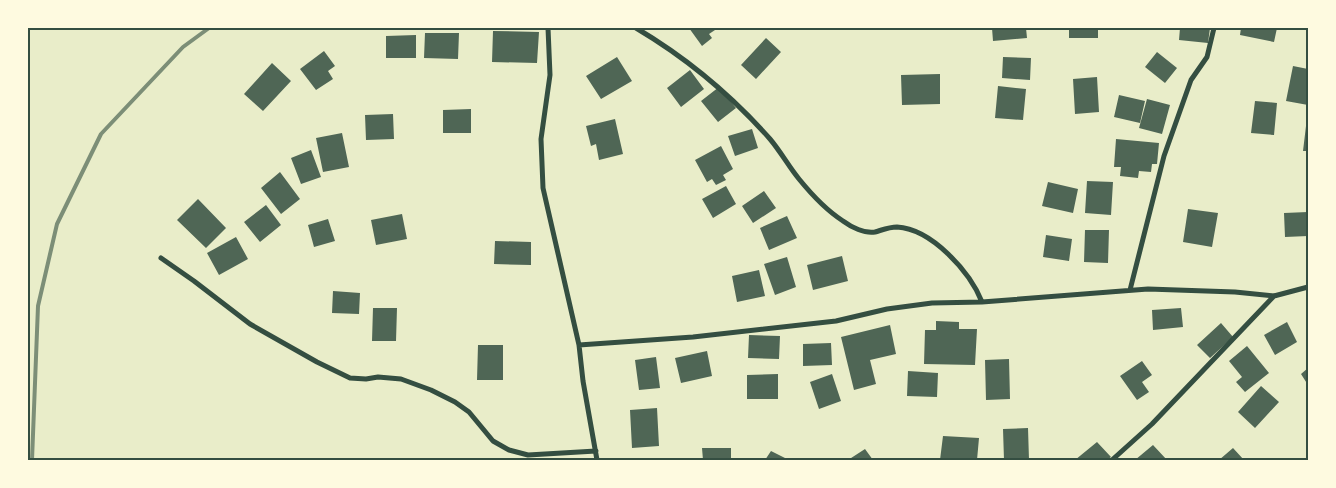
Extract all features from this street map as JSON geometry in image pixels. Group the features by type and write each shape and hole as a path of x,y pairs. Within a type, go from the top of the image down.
{"street":[{"path":"548,28 550,75 541,139 543,188 579,345 597,460"},
{"path":"636,28 660,42 734,102 771,140 805,187 834,216 860,230 875,232 883,228 898,227 934,241 953,258 970,280 982,302"},
{"path":"1130,290 1164,156 1191,80 1207,57 1214,28"},
{"path":"161,258 250,324 317,362 350,378 366,379 378,376 401,379 431,390 455,402 469,412 493,441 510,450 528,455 596,451"},
{"path":"579,345 702,336 836,321 887,309 932,303 982,302 1148,289 1235,292 1274,296 1308,287"},
{"path":"1112,460 1152,424 1274,296"}],"building":[{"path":"689,28 718,28 709,34 712,38 702,46"},
{"path":"992,28 1026,28 1027,38 993,41"},
{"path":"1069,28 1098,28 1098,38 1069,38"},
{"path":"1180,28 1210,28 1208,43 1179,40"},
{"path":"1241,28 1277,28 1274,42 1240,35"},
{"path":"493,31 539,32 537,63 492,62"},
{"path":"425,33 459,33 458,59 424,58"},
{"path":"416,35 416,58 386,58 386,36"},
{"path":"766,38 781,52 756,79 741,65"},
{"path":"324,51 335,66 328,71 333,79 316,90 300,69"},
{"path":"1157,52 1177,68 1165,83 1145,67"},
{"path":"617,57 632,81 601,99 586,76"},
{"path":"1003,57 1031,58 1030,80 1002,78"},
{"path":"272,63 291,81 263,111 244,94"},
{"path":"1293,66 1308,69 1308,105 1286,101"},
{"path":"690,70 704,89 681,107 667,88"},
{"path":"940,74 940,104 902,105 901,75"},
{"path":"1097,77 1099,112 1075,114 1073,79"},
{"path":"998,86 1026,89 1023,120 995,118"},
{"path":"719,87 736,108 718,122 701,101"},
{"path":"1119,95 1145,101 1140,123 1114,117"},
{"path":"1147,99 1170,105 1162,134 1139,128"},
{"path":"1255,101 1277,103 1274,135 1251,133"},
{"path":"471,109 471,133 443,133 443,110"},
{"path":"393,114 394,139 366,140 365,115"},
{"path":"615,119 623,154 599,160 596,144 591,146 586,126"},
{"path":"1306,126 1308,126 1308,151 1303,151"},
{"path":"752,129 758,148 735,156 728,136"},
{"path":"342,133 349,167 323,172 316,138"},
{"path":"1116,139 1159,143 1157,164 1152,164 1151,172 1139,171 1138,178 1120,176 1121,167 1114,167"},
{"path":"721,146 733,169 723,175 726,180 716,185 712,179 707,182 695,160"},
{"path":"311,150 321,177 301,184 291,158"},
{"path":"280,172 300,199 281,214 261,188"},
{"path":"1087,181 1113,182 1111,215 1085,213"},
{"path":"1048,182 1078,189 1073,213 1042,206"},
{"path":"726,186 736,204 713,218 702,199"},
{"path":"764,191 776,208 753,223 742,206"},
{"path":"198,199 226,228 206,248 177,220"},
{"path":"266,205 281,225 260,242 244,222"},
{"path":"1188,209 1218,213 1212,247 1183,242"},
{"path":"1308,212 1308,236 1285,237 1284,213"},
{"path":"402,214 407,239 376,245 371,220"},
{"path":"787,216 797,238 769,250 760,228"},
{"path":"328,219 335,241 314,247 308,225"},
{"path":"1085,230 1109,230 1108,263 1084,262"},
{"path":"1046,235 1072,239 1069,261 1043,257"},
{"path":"236,237 248,259 219,275 207,253"},
{"path":"495,241 531,242 531,265 494,264"},
{"path":"842,256 848,281 813,290 807,265"},
{"path":"787,257 796,287 775,295 764,264"},
{"path":"759,270 765,296 737,302 732,276"},
{"path":"333,291 360,293 359,314 332,313"},
{"path":"373,308 397,308 396,341 372,341"},
{"path":"1181,308 1183,327 1153,330 1152,310"},
{"path":"936,321 959,322 959,329 977,329 975,365 924,364 925,330 936,330"},
{"path":"1287,322 1297,342 1275,355 1264,335"},
{"path":"1221,323 1233,337 1210,358 1197,345"},
{"path":"890,325 896,354 870,360 876,384 854,390 841,337"},
{"path":"749,335 780,336 779,359 748,358"},
{"path":"831,343 832,365 803,366 803,344"},
{"path":"478,345 503,345 503,380 477,380"},
{"path":"1247,346 1269,373 1245,392 1236,382 1242,377 1229,361"},
{"path":"707,351 712,376 681,383 675,358"},
{"path":"656,357 660,388 639,390 635,360"},
{"path":"1009,359 1010,399 986,400 985,360"},
{"path":"1142,361 1152,375 1142,382 1149,392 1137,400 1120,376"},
{"path":"1308,368 1308,385 1301,374"},
{"path":"908,371 938,373 937,397 907,396"},
{"path":"778,374 778,399 747,399 747,375"},
{"path":"832,374 841,401 819,409 810,382"},
{"path":"1261,386 1279,402 1255,428 1238,412"},
{"path":"657,408 659,446 632,448 630,410"},
{"path":"1028,428 1029,460 1004,460 1003,429"},
{"path":"943,436 979,438 977,460 940,460"},
{"path":"1097,442 1111,457 1107,460 1075,460"},
{"path":"1153,445 1167,460 1135,460"},
{"path":"702,448 731,448 731,460 703,460"},
{"path":"1233,448 1244,460 1219,460"},
{"path":"865,449 873,460 848,460"},
{"path":"771,451 789,460 765,460"}],"railway":[{"path":"32,460 38,306 57,224 101,134 183,47 209,28"}]}
